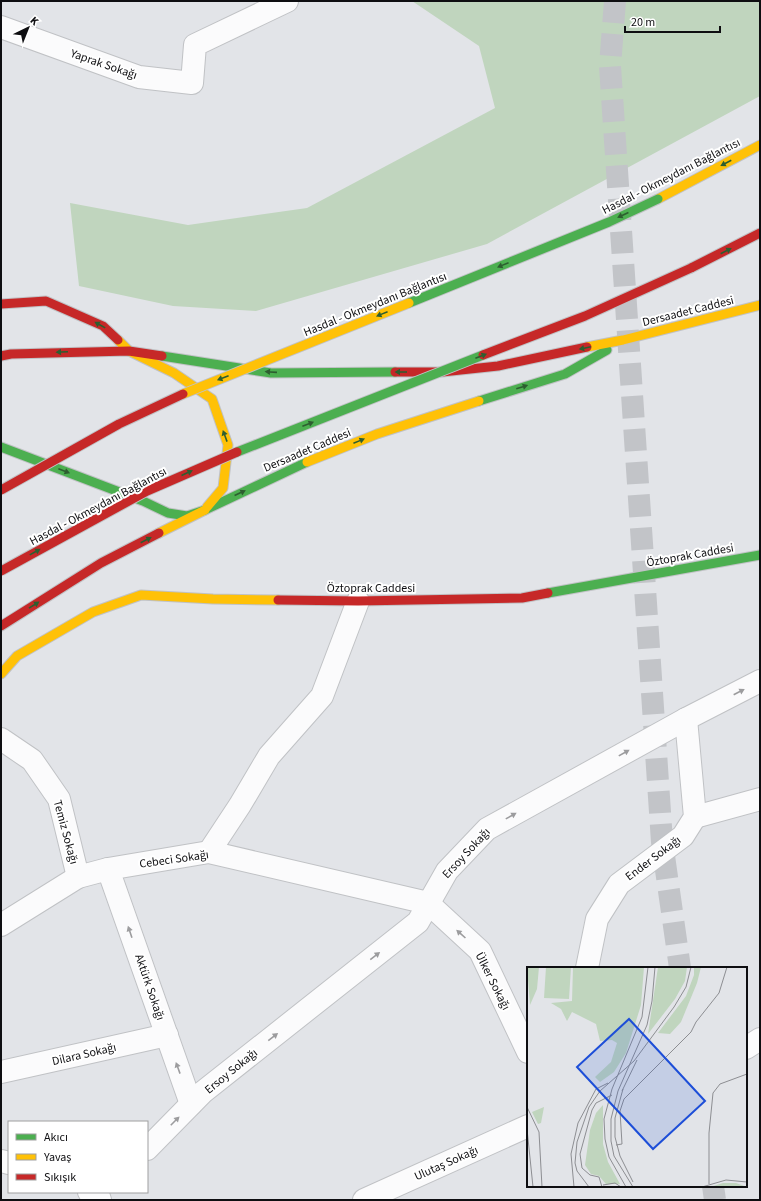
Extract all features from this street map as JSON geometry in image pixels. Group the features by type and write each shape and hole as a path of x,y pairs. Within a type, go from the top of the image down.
{"main road":[{"name":"Hasdal - Okmeydanı Bağlantısı","path":"1,490 118,424 194,389 320,340 602,225 658,199 760,145"},
{"name":"Hasdal - Okmeydanı Bağlantısı","path":"1,571 147,491 204,465 585,316 691,268 760,233"},
{"path":"1,304 46,301 103,326 129,351 174,373 212,399 228,445 223,488 205,510 101,563 1,626"},
{"name":"Dersaadet Caddesi","path":"1,356 11,354 129,351 271,373 442,372 498,366 623,340 760,305"},
{"name":"Dersaadet Caddesi","path":"1,447 168,513 186,516 205,510 312,460 377,434 565,374 623,340"},
{"name":"Öztoprak Caddesi","path":"1,674 17,656 92,612 141,595 213,599 358,601 522,598 760,555"}],"street":[{"name":"Yaprak Sokağı","path":"1,26 139,77 192,83 195,45 287,1"},
{"path":"209,852 240,805 269,756 322,696 358,601"},
{"name":"Ersoy Sokağı","path":"148,1148 203,1092 418,922 447,871 487,829 686,719 760,681"},
{"path":"686,719 695,817 760,799"},
{"name":"Temiz Sokağı","path":"1,739 32,760 59,799 78,877"},
{"name":"Ender Sokağı","path":"587,967 597,919 619,884 683,836 695,817"},
{"name":"Cebeci Sokağı","path":"1,925 78,877 108,869 209,852 428,903"},
{"name":"Aktürk Sokağı","path":"108,869 191,1104"},
{"name":"Ülker Sokağı","path":"428,903 480,951 527,1050"},
{"name":"Dilara Sokağı","path":"1,1072 166,1035"},
{"path":"747,1047 760,1039"},
{"name":"Ulutaş Sokağı","path":"364,1200 527,1126"}],"green space":[{"path":"412,1 760,1 760,96 487,244 256,311 173,306 79,286 70,203 188,225 307,208 495,108 479,46"}],"tunnel":[{"path":"615,1 610,66 662,842 680,967"},
{"path":"713,1187 715,1200"}],"traffic: fast":[{"path":"409,303 609,222 658,199"},
{"path":"479,401 565,374 607,350"},
{"path":"237,452 483,355"},
{"path":"162,356 271,373 395,372"},
{"path":"1,447 143,501 168,513 187,516 205,510 307,462"},
{"path":"548,593 760,555"}],"traffic: slow":[{"path":"658,199 760,145"},
{"path":"183,394 409,303"},
{"path":"587,347 623,340 760,305"},
{"path":"118,340 129,351 174,373 212,399 228,445 223,488 207,507"},
{"path":"307,462 377,434 479,401"},
{"path":"159,533 205,510"},
{"path":"1,674 17,656 93,612 141,595 213,599 278,600"}],"traffic: jam":[{"path":"691,268 760,233"},
{"path":"483,355 585,316 691,268"},
{"path":"1,304 46,301 103,326 118,340"},
{"path":"395,372 442,372 498,366 587,347"},
{"path":"1,356 11,354 129,351 162,356"},
{"path":"1,490 119,424 183,394"},
{"path":"1,571 147,491 237,452"},
{"path":"1,626 101,563 159,533"},
{"path":"278,600 358,601 522,598 548,593"}]}
